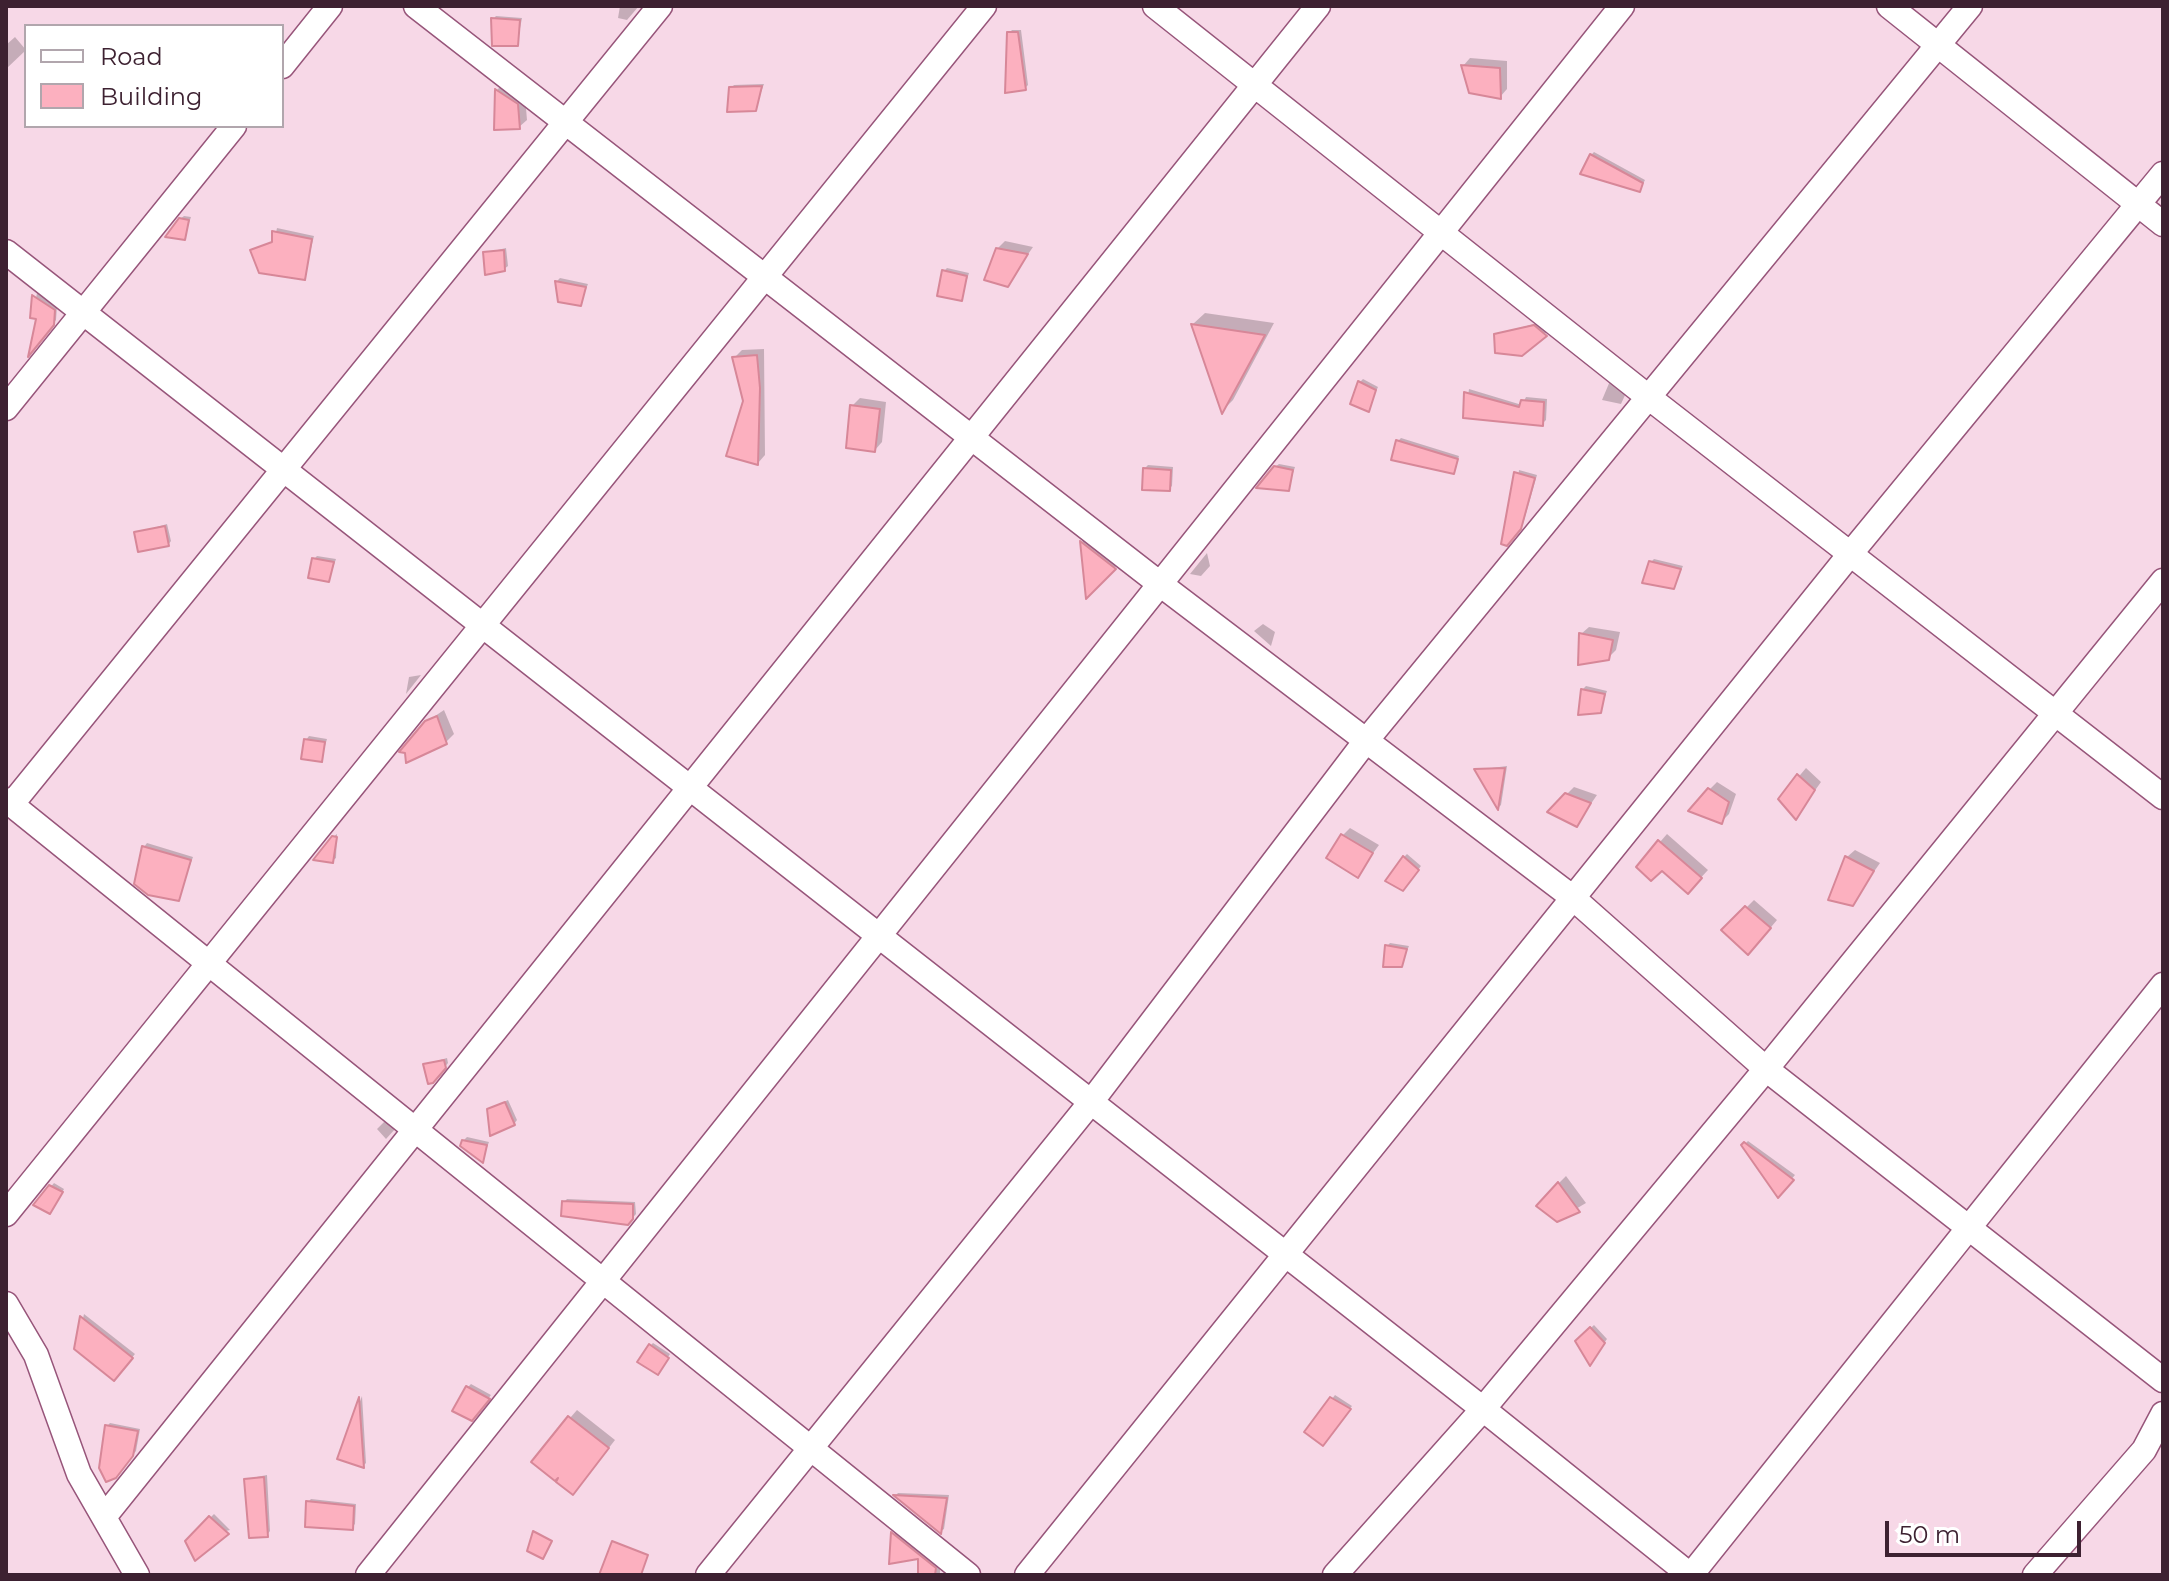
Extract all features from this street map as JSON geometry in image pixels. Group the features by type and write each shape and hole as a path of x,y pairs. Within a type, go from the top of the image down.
{"street":[{"path":"284,64 330,6"},
{"path":"416,6 1160,584 1572,897 1766,1069 2163,1380"},
{"path":"660,6 9,802 968,1575"},
{"path":"6,1214 984,6"},
{"path":"1155,6 1647,396 2163,797"},
{"path":"104,1517 1318,6"},
{"path":"368,1575 1622,6"},
{"path":"1889,6 2163,224"},
{"path":"708,1575 813,1450 1091,1102 1365,742 1970,6"},
{"path":"6,408 232,128"},
{"path":"1027,1575 1572,897 2163,174"},
{"path":"6,252 1286,1254 1690,1575 2163,985"},
{"path":"1335,1575 1483,1409 1766,1069 2054,711 2163,581"},
{"path":"6,1304 36,1355 79,1474 137,1575"},
{"path":"2035,1575 2144,1450 2163,1414"}],"building":[{"path":"491,18 520,20 518,46 492,46"},
{"path":"1007,32 1018,32 1026,90 1005,93"},
{"path":"1461,65 1500,68 1501,99 1469,93"},
{"path":"762,86 756,111 727,112 729,87"},
{"path":"495,89 518,104 520,129 494,130"},
{"path":"1590,154 1643,183 1640,192 1580,174"},
{"path":"179,218 189,220 185,240 165,237"},
{"path":"272,231 312,239 305,280 259,273 250,250 272,242"},
{"path":"996,248 1028,254 1008,287 984,280"},
{"path":"504,250 505,271 485,275 483,252"},
{"path":"942,270 967,276 962,301 937,296"},
{"path":"555,281 586,287 581,306 558,302"},
{"path":"32,295 55,310 54,325 28,357 36,319 30,318"},
{"path":"1191,324 1265,335 1222,414"},
{"path":"1534,325 1547,336 1522,356 1495,353 1494,334"},
{"path":"757,355 760,388 758,465 726,456 743,401 732,357"},
{"path":"1358,381 1376,390 1369,412 1350,404"},
{"path":"1464,392 1519,407 1521,400 1544,402 1543,426 1463,418"},
{"path":"850,405 880,409 875,452 846,448"},
{"path":"1396,440 1458,459 1454,474 1391,460"},
{"path":"1274,466 1293,470 1289,491 1256,488"},
{"path":"1143,468 1171,470 1170,491 1142,490"},
{"path":"1514,472 1535,478 1521,529 1507,546 1501,544"},
{"path":"165,526 169,546 138,552 134,532"},
{"path":"1080,541 1116,569 1086,599"},
{"path":"312,558 334,562 329,582 308,578"},
{"path":"1649,561 1681,569 1674,589 1642,583"},
{"path":"1579,633 1613,640 1609,660 1578,665"},
{"path":"1581,689 1605,694 1601,713 1578,715"},
{"path":"437,716 447,744 406,763 405,753 399,752 425,721"},
{"path":"304,739 325,742 322,762 301,759"},
{"path":"1505,768 1498,810 1474,769"},
{"path":"1797,774 1815,790 1796,820 1778,799"},
{"path":"1708,788 1729,802 1722,824 1688,811"},
{"path":"1565,793 1591,803 1577,827 1547,812"},
{"path":"1341,834 1373,853 1358,878 1326,858"},
{"path":"332,836 337,837 333,863 313,860"},
{"path":"1658,840 1702,878 1688,894 1662,871 1651,881 1636,867"},
{"path":"142,846 191,860 179,901 148,895 134,884"},
{"path":"1403,856 1419,870 1403,891 1385,881"},
{"path":"1845,856 1874,871 1853,906 1828,900"},
{"path":"1745,906 1771,928 1748,955 1721,930"},
{"path":"1385,945 1407,949 1402,967 1383,967"},
{"path":"444,1060 446,1068 433,1083 428,1084 423,1064"},
{"path":"505,1102 515,1125 490,1136 487,1109"},
{"path":"462,1140 487,1145 483,1163 460,1146"},
{"path":"1744,1142 1794,1180 1778,1198 1741,1145"},
{"path":"1558,1182 1580,1212 1557,1222 1536,1206"},
{"path":"49,1185 63,1192 50,1214 33,1205"},
{"path":"562,1201 633,1204 633,1219 628,1225 561,1216"},
{"path":"80,1316 133,1358 114,1381 74,1349"},
{"path":"1590,1327 1605,1343 1590,1366 1575,1341"},
{"path":"649,1344 669,1358 658,1375 637,1362"},
{"path":"466,1386 490,1399 472,1421 452,1411"},
{"path":"359,1397 364,1468 337,1459"},
{"path":"1330,1397 1351,1409 1323,1446 1304,1432"},
{"path":"568,1416 609,1448 573,1495 556,1482 558,1478 555,1481 531,1462"},
{"path":"105,1425 138,1431 133,1456 116,1478 106,1482 99,1468"},
{"path":"264,1477 268,1537 249,1538 244,1479"},
{"path":"893,1495 947,1498 941,1534"},
{"path":"306,1501 354,1506 353,1530 305,1527"},
{"path":"209,1516 229,1534 195,1561 185,1541"},
{"path":"533,1531 552,1541 543,1559 527,1551"},
{"path":"891,1532 936,1568 935,1575 918,1575 918,1559 889,1564"},
{"path":"612,1541 648,1555 641,1575 599,1575"}]}
